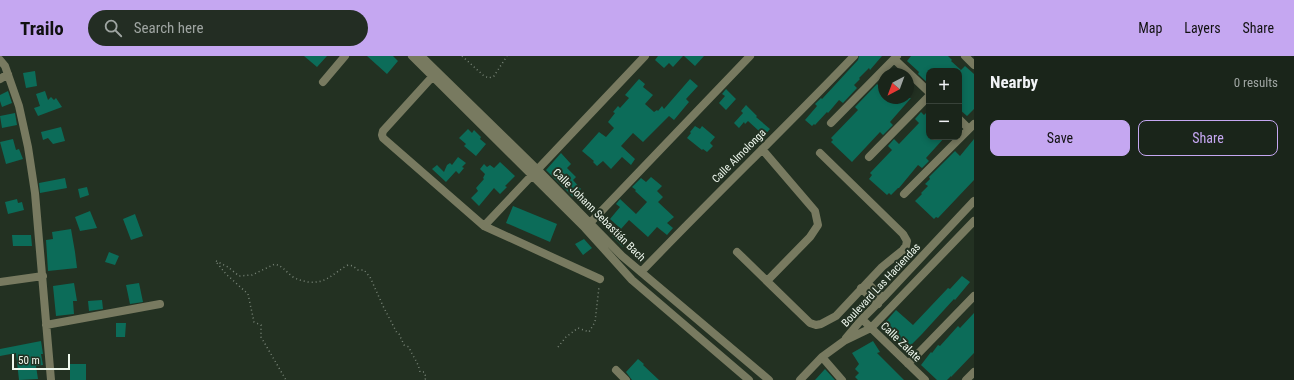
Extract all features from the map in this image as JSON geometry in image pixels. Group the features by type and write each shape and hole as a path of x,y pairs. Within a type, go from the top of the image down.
{"street":[{"path":"323,82 345,56"},
{"name":"Calle Johann Sebastián Bach","path":"412,56 590,223 622,256 769,380"},
{"name":"Calle Johann Sebastián Bach","path":"422,56 534,172 632,280 749,380"},
{"path":"484,226 645,56"},
{"name":"Calle Almolonga","path":"641,272 674,236 854,56"},
{"path":"965,56 974,64"},
{"path":"831,123 895,57 926,89"},
{"path":"590,223 746,58"},
{"path":"0,60 5,66 22,116 28,147 35,194 51,380"},
{"path":"0,78 8,74"},
{"path":"433,76 383,131 382,136 385,140 484,226 600,279"},
{"path":"869,157 926,99"},
{"path":"904,194 972,126 962,121"},
{"path":"762,149 815,211 818,225 810,237 767,281"},
{"path":"737,252 810,323 816,325 836,316 882,267 903,250 906,246 906,238 820,153"},
{"name":"Boulevard Las Haciendas","path":"844,341 862,319 881,301 974,201"},
{"name":"Boulevard Las Haciendas","path":"844,341 871,328 974,221"},
{"path":"0,282 43,276"},
{"path":"864,286 881,301"},
{"path":"908,364 974,296"},
{"path":"46,325 160,304"},
{"name":"Calle Zalate","path":"862,319 925,380"},
{"path":"800,380 822,357 844,341"},
{"path":"822,357 842,380"},
{"path":"616,370 626,380"},
{"path":"966,380 974,372"}],"path":[{"path":"462,56 488,78 494,76 507,56"},
{"path":"286,380 261,337 261,325 254,322 248,294 226,274 216,261 228,267 239,276 252,275 275,264 283,267 294,277 309,282 325,280 348,265 358,270 364,270 370,277 396,332 399,334 404,345 409,347 419,365 420,372 424,372 426,377 425,380"},
{"path":"558,347 566,337 578,328 589,332 595,322 600,279"}],"building":[{"path":"304,56 327,56 317,67"},
{"path":"367,56 393,56 398,61 387,74"},
{"path":"658,56 683,56 673,67 669,63 664,68 655,60"},
{"path":"684,56 704,56 695,66"},
{"path":"859,56 882,56 870,70 869,68 859,78 860,79 854,85 857,88 843,103 839,100 828,113 827,112 815,125 814,124 812,126 805,120 817,106 815,104 821,98 822,99 858,60"},
{"path":"911,56 948,56 959,68 926,68 926,81 918,74 919,72 907,61"},
{"path":"965,66 974,74 974,109 967,116 962,112 962,69"},
{"path":"35,71 37,86 26,88 23,73"},
{"path":"639,79 645,84 643,87 653,95 645,104 654,112 657,110 658,111 662,106 664,109 690,79 698,86 686,99 689,102 674,120 669,116 643,142 633,133 621,146 635,159 631,165 622,157 611,169 603,161 597,166 593,162 594,161 582,151 599,132 606,137 614,128 608,122 615,113 613,112 618,106 620,108 629,98 625,95"},
{"path":"877,84 878,104 906,104 890,122 893,125 883,135 880,132 852,162 831,142 833,140 831,138 858,110 855,107"},
{"path":"726,89 736,99 726,110 719,103 725,96 722,94"},
{"path":"8,91 12,103 2,107 0,95"},
{"path":"45,91 48,100 51,97 54,100 56,98 62,107 38,116 34,108 40,106 36,94"},
{"path":"746,105 757,116 756,117 770,129 756,145 750,140 759,131 748,121 745,124 744,122 739,128 734,123 743,113 741,111"},
{"path":"921,112 924,115 926,113 926,140 942,140 926,158 929,161 922,168 918,165 899,188 891,195 889,193 887,195 869,179 872,175 870,173 892,150 888,146 894,139 899,144 919,123 915,119"},
{"path":"15,113 17,125 2,128 0,116"},
{"path":"695,126 700,129 702,126 715,137 710,143 713,146 707,152 703,149 702,150 687,138"},
{"path":"61,127 65,141 53,144 48,138 43,140 41,132"},
{"path":"468,129 472,133 474,130 481,137 480,139 486,144 476,156 464,146 466,144 459,138"},
{"path":"13,139 16,150 19,149 23,159 6,164 0,142"},
{"path":"974,139 974,180 938,218 936,217 934,219 915,201 928,186 925,184 930,179 929,177 955,151 960,156"},
{"path":"561,153 571,164 567,168 576,177 573,180 581,189 573,197 546,170"},
{"path":"458,157 466,163 462,167 464,168 459,174 456,171 446,182 432,169 437,165 444,172 447,165 450,163 452,165"},
{"path":"500,162 515,176 505,186 507,187 500,194 494,188 479,206 471,198 478,191 476,188 484,179 485,174 480,169 484,164 487,167 490,165 494,168"},
{"path":"651,177 662,186 657,191 663,197 658,202 674,217 667,223 673,228 667,235 657,227 648,237 629,220 621,229 610,219 620,207 616,204 620,199 636,214 647,202 632,187 641,178 646,182"},
{"path":"65,178 67,188 40,193 39,183"},
{"path":"87,187 89,195 80,198 78,189"},
{"path":"17,199 18,203 22,202 24,210 8,214 5,202"},
{"path":"513,206 557,224 550,242 506,223"},
{"path":"90,211 97,228 80,231 75,217"},
{"path":"135,214 143,236 131,240 123,219"},
{"path":"71,229 77,268 48,271 46,240 53,239 52,232"},
{"path":"617,231 628,241 623,247 612,236"},
{"path":"12,235 31,235 32,246 13,246"},
{"path":"584,239 592,248 583,255 575,244"},
{"path":"109,252 119,256 115,265 105,262"},
{"path":"962,276 970,282 955,300 954,299 909,347 905,344 903,346 881,327 896,310 913,325 948,288 950,289"},
{"path":"74,283 77,301 73,301 74,314 56,316 53,286"},
{"path":"139,283 143,302 130,304 126,285"},
{"path":"102,300 103,309 89,311 88,301"},
{"path":"974,313 974,353 947,380 937,380 921,365 938,345 940,346 958,326 960,328"},
{"path":"116,323 126,323 125,337 116,337"},
{"path":"41,341 43,365 36,366 38,379 19,380 16,353 0,356 0,349"},
{"path":"873,341 880,352 877,353 904,380 858,380 855,377 859,373 855,369 859,364 852,353"},
{"path":"638,359 659,380 632,380 626,372"},
{"path":"70,364 86,364 86,380 70,380"},
{"path":"825,369 835,380 815,380"}]}
